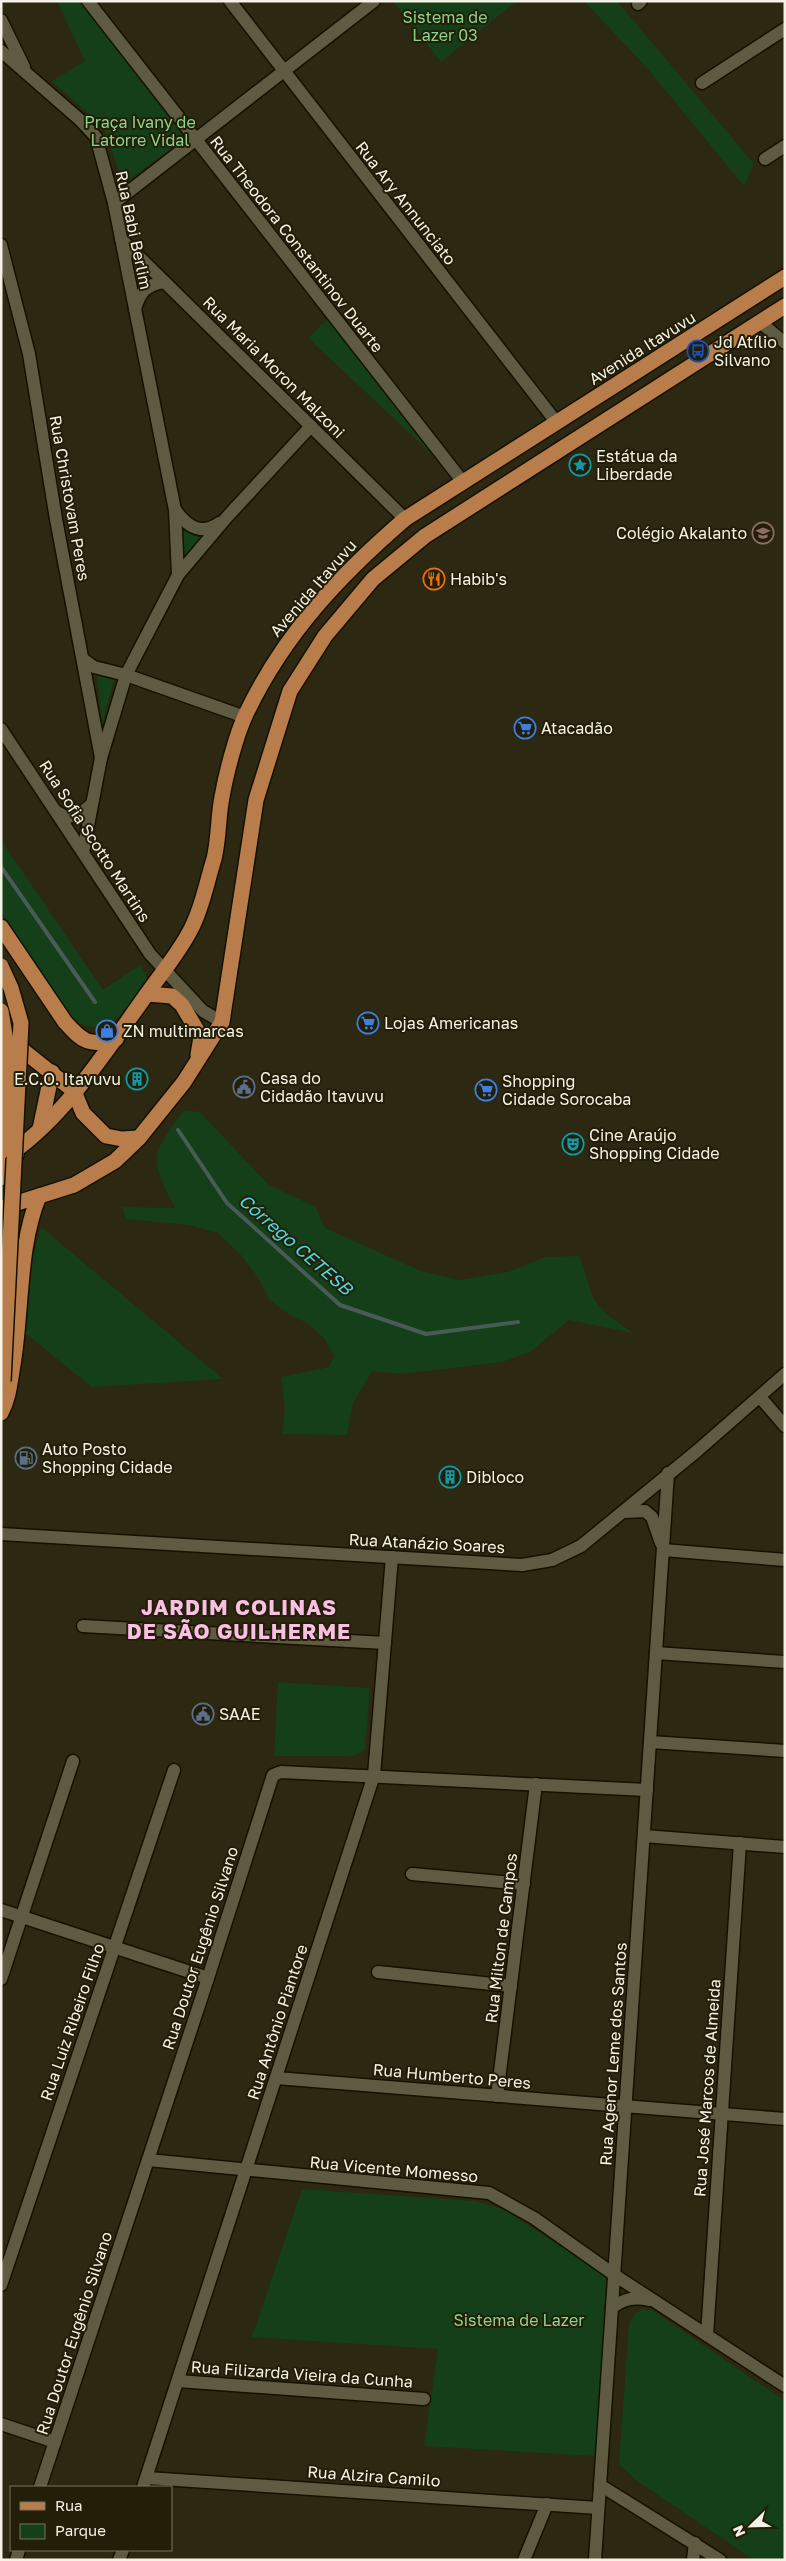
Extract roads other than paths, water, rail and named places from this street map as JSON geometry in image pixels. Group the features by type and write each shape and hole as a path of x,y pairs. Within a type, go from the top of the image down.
{"main road":[{"name":"Avenida Itavuvu","path":"1,1160 21,1148 39,1132 93,1068 116,1039 192,928 214,856 222,796 245,717 268,670 304,620 356,562 405,519 785,277"},
{"path":"1,1208 74,1185 116,1161 139,1138 184,1082 222,1022 256,800 290,691 326,636 373,579 433,531 785,306"},
{"path":"550,456 561,438 557,423"},
{"path":"405,519 418,528 433,531"},
{"path":"1,927 65,1022 78,1036 96,1044 116,1039"},
{"path":"1,966 11,988 21,1024 1,1405"},
{"path":"147,994 172,996 186,1011 202,1038 195,1064"},
{"path":"1,1012 11,1038 20,1048 74,1091 83,1113 106,1136 122,1139 139,1138"},
{"path":"1,1012 6,1040 1,1152"},
{"path":"83,1113 82,1097 93,1068"},
{"path":"39,1132 52,1072"},
{"name":"Avenida Itavuvu","path":"1,1178 21,1148"},
{"path":"1,1413 7,1401 16,1344 26,1245 34,1207 39,1196"}],"street":[{"name":"Rua Theodora Constantinov Duarte","path":"88,1 195,141 463,482"},
{"name":"Rua Ary Annunciato","path":"230,1 283,72 557,423"},
{"path":"114,202 373,1"},
{"path":"1,20 26,72"},
{"path":"702,83 785,29"},
{"name":"Rua Babi Berlim","path":"1,51 79,119 96,137 114,202 176,510 178,575"},
{"path":"765,159 785,146"},
{"name":"Rua Maria Moron Malzoni","path":"121,239 405,519"},
{"name":"Rua Christovam Peres","path":"1,245 29,354 56,519 101,758"},
{"name":"Rua Babi Berlim","path":"135,309 139,296 148,286 164,282"},
{"path":"760,322 785,342"},
{"path":"83,852 101,758 126,675 178,575 227,516 311,426"},
{"path":"176,510 185,524 202,530 212,527 227,516"},
{"path":"82,659 94,667 126,675 245,717"},
{"name":"Rua Sofia Scotto Martins","path":"1,729 150,954 164,970"},
{"path":"57,812 63,817 72,817 92,805"},
{"path":"164,970 203,1011 222,1022"},
{"name":"Rua Atanázio Soares","path":"1,1534 522,1565 552,1560 581,1546 624,1512 785,1374"},
{"path":"760,1397 785,1426"},
{"name":"Rua Agenor Leme dos Santos","path":"594,2560 668,1473"},
{"name":"Rua Agenor Leme dos Santos","path":"624,1512 645,1511 652,1517 663,1550"},
{"path":"663,1550 785,1560"},
{"name":"Rua Antônio Piantore","path":"145,2482 374,1775 392,1557"},
{"path":"84,1626 385,1643"},
{"path":"656,1653 785,1662"},
{"path":"650,1742 785,1751"},
{"path":"1,1979 73,1761"},
{"name":"Rua Luiz Ribeiro Filho","path":"1,2285 174,1770"},
{"name":"Rua Doutor Eugênio Silvano","path":"40,2486 208,1978 272,1775 282,1772 374,1775 647,1790"},
{"name":"Rua Milton de Campos","path":"498,2096 536,1784"},
{"path":"644,1836 785,1847"},
{"name":"Rua José Marcos de Almeida","path":"707,2335 740,1844"},
{"path":"412,1874 524,1884"},
{"path":"1,1910 208,1978"},
{"path":"378,1972 511,1986"},
{"name":"Rua Humberto Peres","path":"276,2078 785,2119"},
{"name":"Rua Vicente Momesso","path":"148,2160 246,2172 489,2194 534,2218 614,2275 785,2386"},
{"path":"612,2308 620,2301 630,2298 653,2300"},
{"name":"Rua Filizarda Vieira da Cunha","path":"178,2381 424,2399"},
{"path":"1,2424 55,2442"},
{"name":"Rua Alzira Camilo","path":"145,2482 547,2504 598,2512"},
{"path":"600,2485 720,2560"},
{"path":"598,2512 606,2504 626,2502"},
{"path":"524,2560 547,2504"},
{"path":"693,2560 695,2543"}],"waterway":[{"name":"Córrego CETESB","path":"1,867 95,1002"},
{"name":"Córrego CETESB","path":"178,1130 227,1203 340,1305 426,1334 518,1322"}],"place":[{"name":"Jd Atílio Silvano","path":"698,351"},
{"name":"Estátua da Liberdade","path":"580,465"},
{"name":"Colégio Akalanto","path":"763,533"},
{"name":"Habib's","path":"434,579"},
{"name":"Atacadão","path":"525,728"},
{"name":"Lojas Americanas","path":"368,1023"},
{"name":"ZN multimarcas","path":"107,1031"},
{"name":"E.C.O. Itavuvu","path":"137,1079"},
{"name":"Casa do Cidadão Itavuvu","path":"244,1087"},
{"name":"Shopping Cidade Sorocaba","path":"486,1090"},
{"name":"Cine Araújo Shopping Cidade","path":"573,1144"},
{"name":"Auto Posto Shopping Cidade","path":"26,1458"},
{"name":"Dibloco","path":"450,1477"},
{"name":"SAAE","path":"203,1714"}],"district":[{"name":"JARDIM COLINAS DE SÃO GUILHERME","path":"239,1619"}],"park label":[{"name":"Sistema de Lazer 03","path":"445,26"},
{"name":"Praça Ivany de Latorre Vidal","path":"140,131"},
{"name":"Sistema de Lazer","path":"519,2320"}]}
